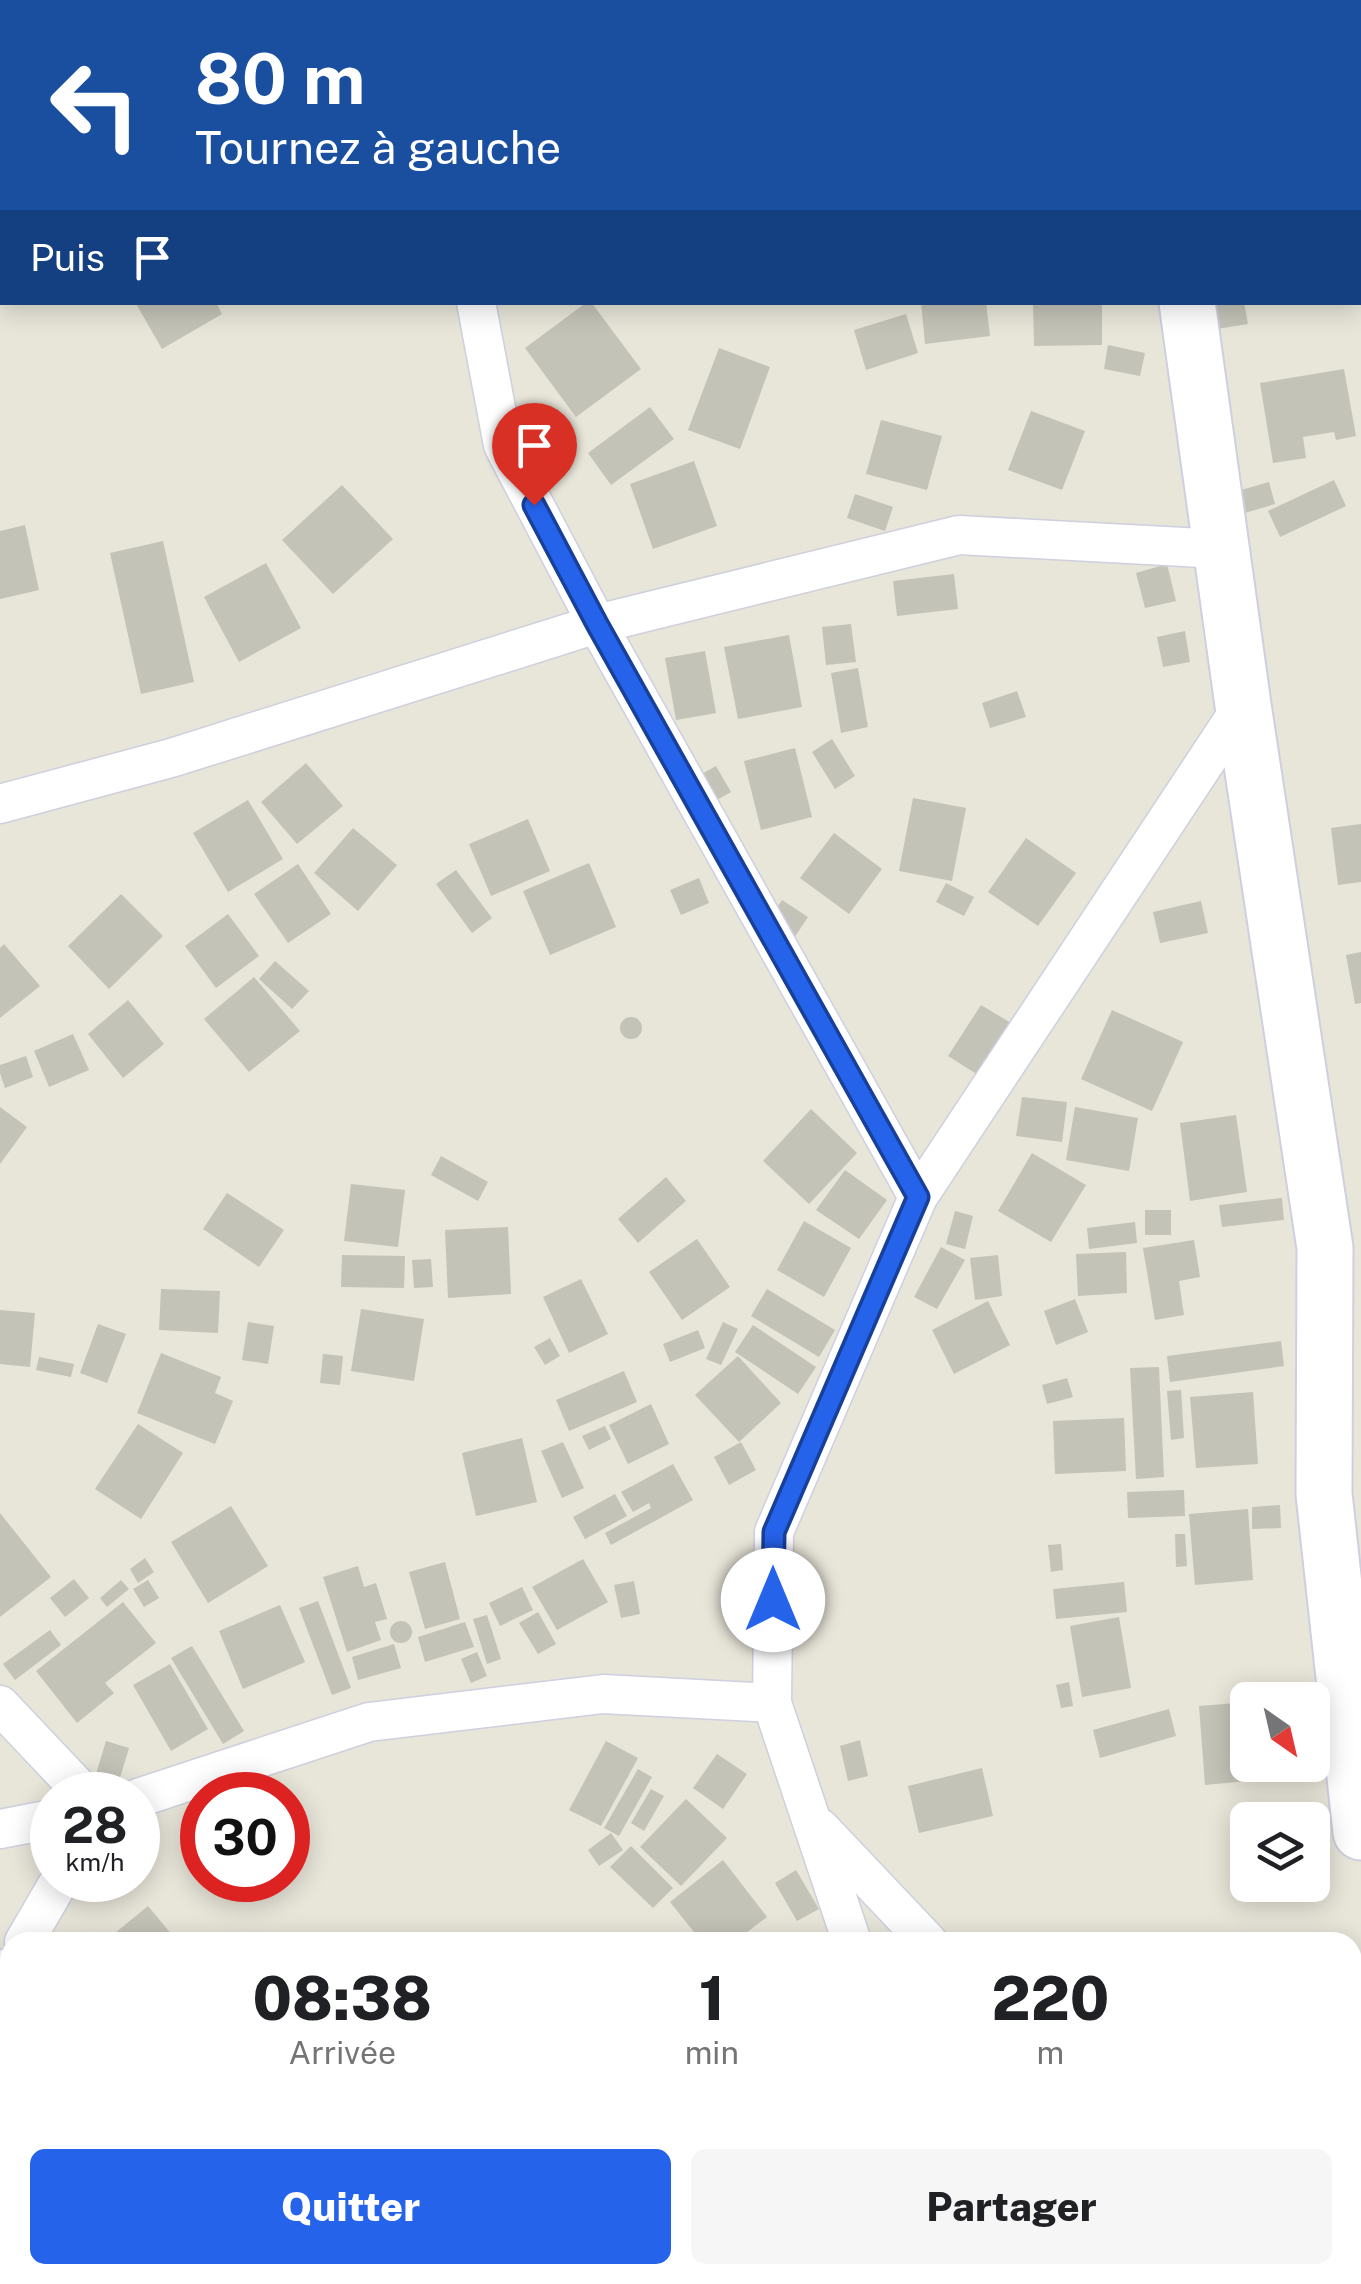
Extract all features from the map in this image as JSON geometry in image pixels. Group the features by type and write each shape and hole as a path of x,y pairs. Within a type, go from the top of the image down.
{"street":[{"path":"477,305 503,445 597,624 918,1197"},
{"path":"1187,305 1244,705 1343,1244 1324,1494 1361,1832"},
{"path":"0,804 171,758 597,624 959,535 1222,549"},
{"path":"849,1932 772,1703 774,1532 918,1197 1244,705"},
{"path":"160,1791 370,1722 603,1694 772,1703"},
{"path":"0,1705 63,1772"},
{"path":"812,1819 919,1932"},
{"path":"0,1830 30,1824"},
{"path":"30,1932 47,1902"}],"building":[{"path":"137,305 218,305 222,314 162,349"},
{"path":"583,305 593,305 641,369 576,417 525,348"},
{"path":"921,305 986,305 990,336 925,344"},
{"path":"1033,305 1102,305 1102,345 1034,346"},
{"path":"1213,305 1245,305 1248,324 1217,329"},
{"path":"906,314 918,353 866,370 854,330"},
{"path":"1108,345 1145,353 1140,376 1104,369"},
{"path":"719,348 770,367 740,449 688,430"},
{"path":"1344,369 1356,436 1336,440 1334,432 1303,437 1306,458 1273,463 1260,383"},
{"path":"650,407 674,439 611,485 588,453"},
{"path":"1031,411 1085,431 1062,490 1008,470"},
{"path":"881,420 942,436 927,490 866,474"},
{"path":"694,461 717,526 653,549 630,484"},
{"path":"1334,480 1346,506 1280,537 1268,511"},
{"path":"1269,482 1275,504 1245,513 1238,491"},
{"path":"342,485 393,539 333,594 282,540"},
{"path":"855,494 893,507 885,531 847,518"},
{"path":"25,525 39,590 0,599 0,531"},
{"path":"163,541 194,682 141,694 110,553"},
{"path":"266,563 301,628 239,662 204,597"},
{"path":"1167,564 1176,601 1145,608 1136,573"},
{"path":"954,574 958,609 897,616 893,581"},
{"path":"851,624 856,662 826,665 822,627"},
{"path":"1185,631 1190,662 1163,667 1157,637"},
{"path":"789,635 802,707 738,719 724,647"},
{"path":"705,651 716,713 676,720 665,658"},
{"path":"858,668 868,727 841,733 831,673"},
{"path":"1017,691 1026,717 990,728 982,703"},
{"path":"832,739 855,776 835,789 812,752"},
{"path":"795,748 812,817 761,830 744,761"},
{"path":"306,763 343,806 297,844 261,802"},
{"path":"716,766 731,792 708,805 693,779"},
{"path":"913,798 966,808 952,881 899,871"},
{"path":"248,800 283,859 228,892 193,833"},
{"path":"528,819 550,871 491,896 469,844"},
{"path":"1361,824 1361,882 1338,885 1331,828"},
{"path":"353,828 397,865 358,911 314,873"},
{"path":"834,833 882,869 849,914 800,878"},
{"path":"1026,838 1076,873 1038,926 988,892"},
{"path":"589,863 616,927 550,955 523,891"},
{"path":"298,864 331,914 288,943 254,894"},
{"path":"456,870 492,918 472,933 436,884"},
{"path":"699,878 709,903 681,915 670,890"},
{"path":"946,883 974,897 964,916 936,902"},
{"path":"121,894 163,936 109,989 68,946"},
{"path":"782,900 808,917 794,938 768,921"},
{"path":"1201,901 1208,933 1160,943 1153,912"},
{"path":"228,914 259,956 216,988 185,946"},
{"path":"4,944 40,986 0,1018 0,948"},
{"path":"1361,952 1361,1003 1355,1004 1346,955"},
{"path":"275,961 309,991 292,1009 259,979"},
{"path":"254,977 300,1031 249,1072 204,1019"},
{"path":"128,1000 164,1044 123,1078 88,1034"},
{"path":"981,1005 1011,1023 978,1075 948,1056"},
{"path":"1112,1010 1183,1042 1152,1111 1081,1079"},
{"path":"631,1017 639,1020 639,1036 631,1039 623,1036 620,1028 623,1020"},
{"path":"73,1034 89,1070 49,1087 34,1051"},
{"path":"26,1056 33,1077 5,1088 0,1065"},
{"path":"1022,1097 1067,1102 1062,1142 1016,1136"},
{"path":"0,1107 27,1127 0,1164"},
{"path":"1075,1107 1138,1118 1129,1171 1066,1160"},
{"path":"811,1109 857,1153 809,1204 763,1161"},
{"path":"1236,1115 1247,1192 1190,1201 1180,1123"},
{"path":"1032,1153 1086,1185 1051,1242 998,1211"},
{"path":"441,1156 488,1182 478,1201 431,1175"},
{"path":"845,1170 887,1200 859,1239 816,1210"},
{"path":"666,1177 686,1201 638,1243 618,1219"},
{"path":"351,1184 405,1190 398,1247 344,1241"},
{"path":"227,1193 284,1230 259,1267 203,1229"},
{"path":"1282,1198 1284,1220 1222,1227 1219,1205"},
{"path":"1145,1210 1171,1210 1171,1235 1145,1235"},
{"path":"955,1211 973,1216 965,1249 946,1244"},
{"path":"804,1221 851,1248 824,1297 777,1270"},
{"path":"1135,1222 1137,1243 1089,1249 1087,1228"},
{"path":"508,1227 511,1294 448,1298 445,1230"},
{"path":"697,1239 730,1287 682,1320 649,1272"},
{"path":"1194,1240 1200,1277 1179,1281 1184,1315 1155,1320 1143,1248"},
{"path":"941,1247 965,1260 937,1309 914,1297"},
{"path":"1126,1252 1127,1293 1078,1296 1076,1254"},
{"path":"342,1255 405,1256 404,1288 341,1287"},
{"path":"998,1255 1002,1296 975,1300 970,1258"},
{"path":"431,1259 433,1287 414,1288 412,1260"},
{"path":"581,1279 608,1334 569,1353 543,1297"},
{"path":"161,1289 220,1291 218,1333 159,1330"},
{"path":"767,1289 835,1330 819,1357 751,1316"},
{"path":"1075,1299 1088,1332 1056,1345 1044,1311"},
{"path":"988,1301 1010,1345 954,1374 932,1330"},
{"path":"361,1309 424,1319 414,1381 351,1371"},
{"path":"0,1310 35,1313 30,1367 0,1364"},
{"path":"248,1322 274,1326 268,1364 242,1360"},
{"path":"723,1322 738,1329 721,1365 706,1359"},
{"path":"98,1324 126,1334 107,1383 80,1373"},
{"path":"753,1325 816,1367 798,1394 735,1352"},
{"path":"698,1330 705,1348 670,1362 663,1344"},
{"path":"550,1338 560,1356 545,1365 534,1347"},
{"path":"1281,1341 1284,1366 1170,1382 1167,1356"},
{"path":"161,1353 221,1377 215,1393 233,1401 215,1444 137,1413"},
{"path":"323,1354 343,1356 340,1385 320,1383"},
{"path":"738,1356 781,1403 739,1442 695,1395"},
{"path":"39,1357 74,1364 71,1377 36,1370"},
{"path":"1159,1367 1164,1477 1136,1479 1130,1368"},
{"path":"624,1371 637,1402 569,1431 556,1400"},
{"path":"1067,1378 1073,1397 1047,1404 1042,1385"},
{"path":"1181,1390 1184,1438 1171,1440 1167,1391"},
{"path":"1253,1392 1258,1464 1196,1468 1190,1397"},
{"path":"651,1404 669,1444 628,1464 609,1425"},
{"path":"1124,1418 1126,1471 1055,1474 1053,1421"},
{"path":"138,1424 183,1453 141,1519 95,1489"},
{"path":"605,1426 611,1439 589,1450 582,1436"},
{"path":"522,1438 537,1502 476,1516 462,1453"},
{"path":"563,1442 584,1488 562,1498 541,1451"},
{"path":"741,1442 756,1470 729,1485 714,1457"},
{"path":"673,1464 693,1500 611,1545 605,1533 651,1508 649,1503 633,1512 621,1492"},
{"path":"1184,1490 1185,1516 1128,1518 1127,1492"},
{"path":"615,1494 627,1516 585,1539 573,1517"},
{"path":"1280,1505 1281,1528 1252,1529 1252,1507"},
{"path":"231,1506 268,1566 208,1603 171,1542"},
{"path":"1248,1509 1253,1580 1195,1585 1189,1514"},
{"path":"0,1513 51,1577 0,1617"},
{"path":"1175,1534 1185,1534 1187,1566 1176,1567"},
{"path":"1061,1544 1063,1570 1051,1572 1048,1545"},
{"path":"145,1558 154,1572 138,1583 130,1569"},
{"path":"583,1559 608,1602 557,1630 532,1587"},
{"path":"445,1562 460,1619 425,1629 409,1572"},
{"path":"358,1566 364,1587 376,1583 387,1619 375,1622 381,1640 347,1652 323,1577"},
{"path":"74,1579 89,1598 65,1617 50,1598"},
{"path":"121,1580 129,1589 107,1607 100,1598"},
{"path":"148,1580 159,1598 144,1607 133,1589"},
{"path":"634,1581 640,1614 621,1618 614,1585"},
{"path":"1124,1582 1127,1612 1056,1619 1053,1589"},
{"path":"522,1587 533,1610 500,1626 489,1603"},
{"path":"318,1601 351,1688 332,1695 299,1608"},
{"path":"123,1602 156,1643 105,1683 114,1693 77,1723 36,1671"},
{"path":"280,1605 305,1662 243,1689 219,1631"},
{"path":"538,1612 556,1644 538,1654 519,1623"},
{"path":"487,1615 501,1659 487,1664 473,1619"},
{"path":"1119,1617 1131,1688 1082,1697 1070,1626"},
{"path":"401,1621 409,1624 409,1640 401,1643 393,1640 390,1632 393,1624"},
{"path":"465,1622 474,1647 425,1662 418,1637"},
{"path":"50,1630 61,1645 15,1680 3,1664"},
{"path":"394,1644 401,1668 358,1680 352,1657"},
{"path":"192,1646 244,1731 223,1744 171,1658"},
{"path":"477,1652 487,1676 471,1683 461,1659"},
{"path":"170,1664 208,1729 171,1751 133,1685"},
{"path":"1069,1682 1073,1706 1061,1708 1056,1685"},
{"path":"1230,1703 1230,1782 1236,1782 1205,1785 1199,1706"},
{"path":"1169,1709 1176,1736 1100,1758 1093,1730"},
{"path":"860,1740 868,1776 848,1781 840,1746"},
{"path":"106,1741 129,1748 122,1772 97,1772"},
{"path":"606,1741 638,1758 601,1826 569,1810"},
{"path":"717,1754 747,1774 723,1809 693,1788"},
{"path":"982,1768 993,1816 919,1833 908,1786"},
{"path":"638,1769 652,1777 619,1836 604,1828"},
{"path":"651,1789 664,1796 644,1831 631,1823"},
{"path":"686,1799 727,1838 681,1886 640,1847"},
{"path":"611,1833 623,1850 599,1866 588,1850"},
{"path":"631,1846 673,1888 653,1908 610,1867"},
{"path":"723,1860 767,1917 747,1932 694,1932 670,1902"},
{"path":"796,1870 819,1909 797,1921 775,1883"},
{"path":"148,1906 170,1932 116,1932"}],"route":[{"path":"534,505 918,1197 774,1532 773,1600"}]}
